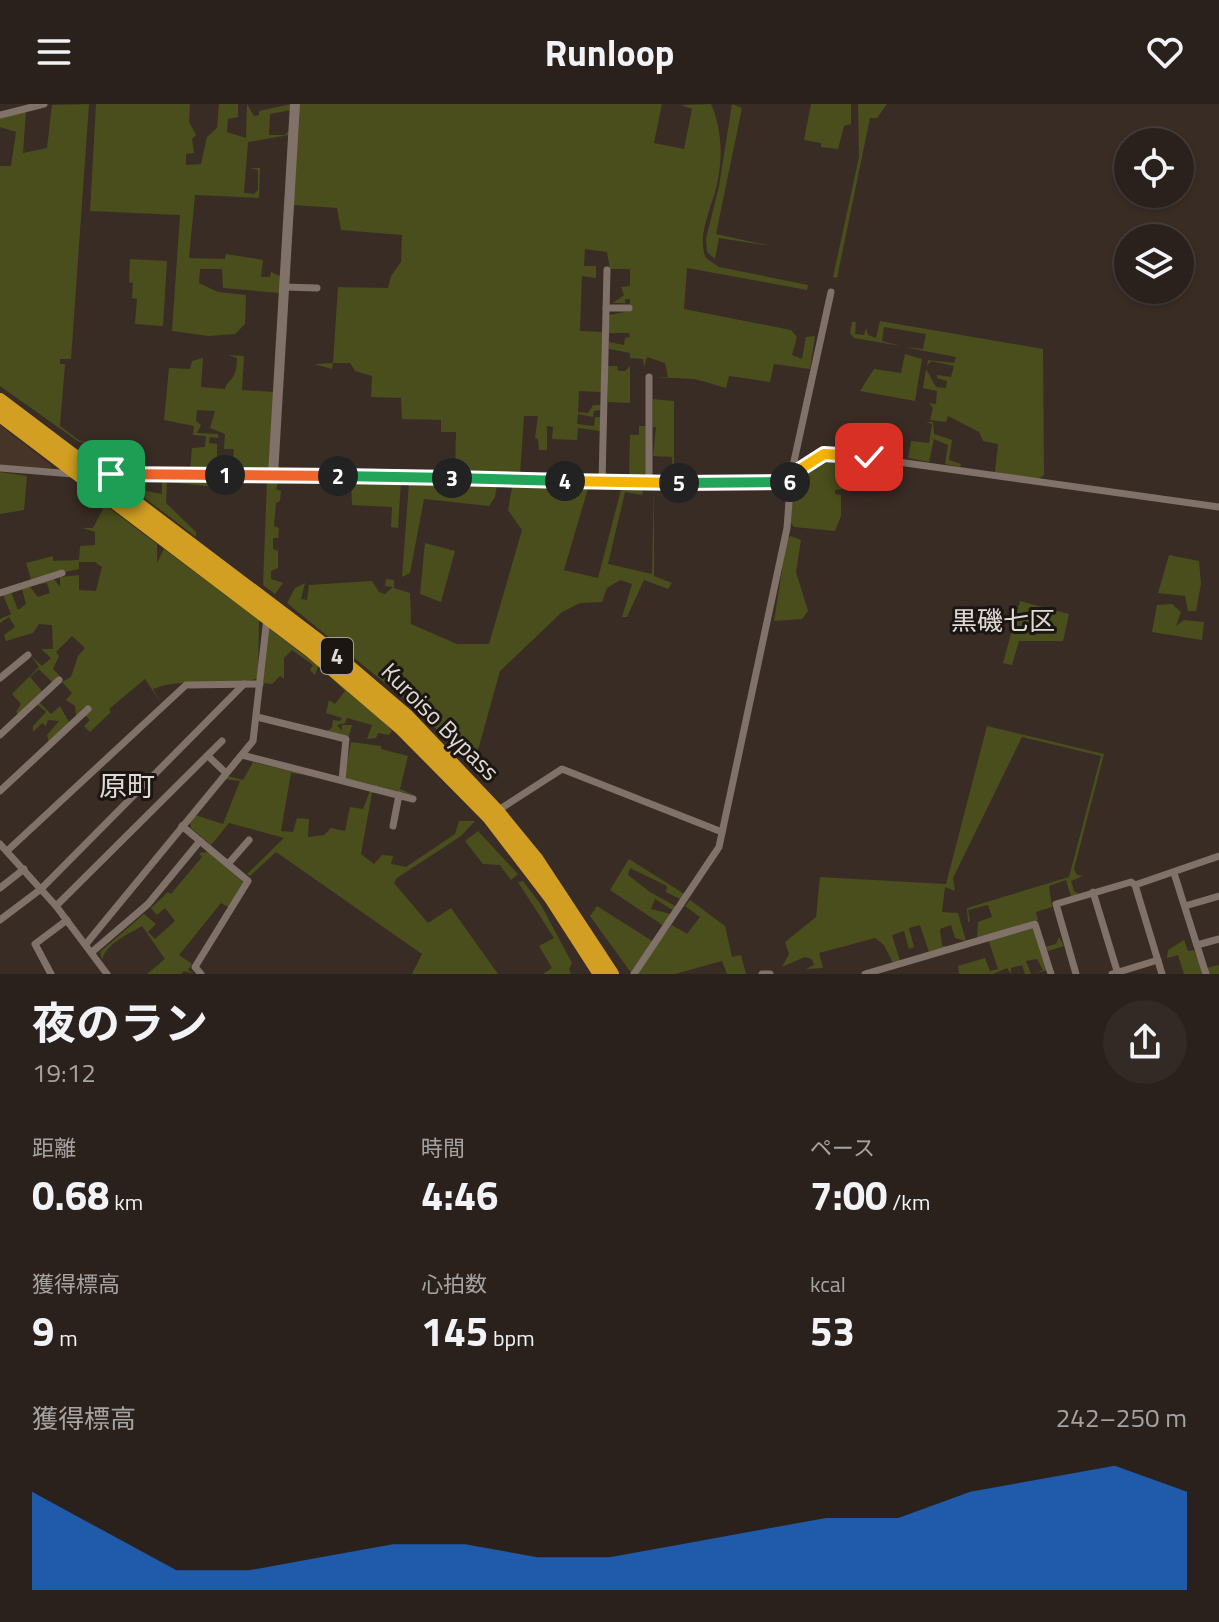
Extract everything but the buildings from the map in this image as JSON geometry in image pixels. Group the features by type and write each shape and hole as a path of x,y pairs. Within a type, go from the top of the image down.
{"highway":[{"name":"Kuroiso Bypass","path":"0,400 376,687 426,734 556,886 612,974"},
{"name":"Kuroiso Bypass","path":"0,415 267,618 402,729 493,814 600,974"}],"street":[{"path":"0,115 44,104"},
{"path":"273,475 295,104"},
{"path":"602,482 607,270"},
{"path":"285,287 317,288"},
{"path":"634,974 709,865 722,832 787,528 790,480 831,292"},
{"path":"606,308 629,308"},
{"path":"649,377 649,482"},
{"path":"0,468 79,474 602,482 790,480 824,454 834,453 1219,507"},
{"path":"0,593 62,573"},
{"path":"86,944 255,737 267,618"},
{"path":"0,678 28,655"},
{"path":"0,735 59,680"},
{"path":"0,920 41,889 244,684"},
{"path":"7,851 186,685 260,684"},
{"path":"0,791 88,709"},
{"path":"257,717 346,739 342,780"},
{"path":"56,906 222,741"},
{"path":"242,755 413,799"},
{"path":"208,756 226,773"},
{"path":"493,814 562,769 722,832"},
{"path":"393,826 399,795"},
{"path":"182,826 249,885 195,967 201,974"},
{"path":"228,864 249,840"},
{"path":"92,952 148,904 200,841"},
{"path":"0,844 56,906 107,974"},
{"path":"1135,885 1219,856"},
{"path":"0,888 24,869"},
{"path":"1174,873 1206,974"},
{"path":"1076,974 1055,906 1131,882 1135,885 1162,974"},
{"path":"1093,892 1116,973 1158,960"},
{"path":"1185,906 1219,896"},
{"path":"108,916 119,930"},
{"path":"51,974 35,944 67,920"},
{"path":"865,974 1035,924 1051,974"},
{"path":"1197,945 1219,939"},
{"path":"762,974 770,974"}],"shaded area":[{"path":"0,425 51,465 50,471 0,464"}],"green space":[{"path":"89,104 71,359 60,359 60,364 65,364 60,426 80,441 103,444 79,442 0,386 0,166 11,166 16,132 0,127 0,118 26,111 23,153 47,148 52,105"},
{"path":"96,104 190,104 189,122 196,135 192,139 194,153 186,154 186,165 201,164 207,137 217,128 219,104 238,104 238,117 228,119 227,132 246,138 247,104 254,116 259,115 259,111 291,104 291,110 270,114 269,135 285,135 289,130 289,135 248,142 244,193 254,194 258,190 258,170 250,168 260,168 259,198 195,195 189,258 225,259 226,254 263,260 261,277 270,277 271,272 282,277 281,293 223,288 222,269 200,269 199,283 218,292 246,295 245,324 235,334 209,336 172,331 180,215 90,211"},
{"path":"297,104 662,104 654,143 684,149 692,109 681,105 711,104 721,153 717,184 704,231 706,258 719,267 808,285 807,290 687,268 684,309 791,330 797,337 792,355 802,359 806,337 815,336 810,369 774,364 770,382 729,376 726,388 695,379 653,377 668,377 665,363 647,357 644,367 643,359 630,358 630,353 609,349 609,342 624,345 625,338 630,337 629,333 609,333 609,315 630,311 630,299 625,299 625,303 613,303 624,295 621,287 630,286 630,269 610,269 607,252 585,249 584,266 596,266 596,278 582,276 580,331 602,332 601,392 579,391 578,412 588,413 593,405 601,405 601,410 594,411 593,417 578,414 577,424 594,426 595,417 601,417 600,431 578,428 577,440 552,439 553,427 547,426 547,450 539,450 538,439 535,438 538,416 524,416 520,475 455,474 456,432 441,432 441,420 402,419 401,398 371,397 372,376 355,371 350,363 333,363 338,287 388,288 391,276 401,262 402,235 341,230 337,208 293,205"},
{"path":"732,104 742,108 716,234 771,246 719,238 715,259 707,252 706,239 719,186"},
{"path":"811,104 851,104 851,124 844,126 838,149 821,147 821,143 804,140"},
{"path":"858,104 887,104 877,118 870,118 837,278 833,277 859,157"},
{"path":"130,259 167,261 163,326 135,324 137,299 132,298 133,283 129,282"},
{"path":"880,321 1043,349 1044,475 1038,479 995,472 998,444 983,441 979,432 948,416 946,422 930,420 933,408 929,403 936,404 937,391 923,388 926,369 936,387 946,388 947,381 937,378 937,375 951,377 954,366 931,361 927,366 928,360 954,363 956,357 904,347 923,349 926,334 884,327 882,341 901,346 854,338 850,333 852,322 856,322 855,334 864,335 866,328 868,335 876,338"},
{"path":"905,354 922,359 915,401 860,391 874,369 901,373"},
{"path":"228,355 244,356 242,390 274,392 270,471 232,471 234,449 224,449 225,434 210,428 215,411 197,410 196,421 201,425 197,433 218,434 218,438 210,437 209,443 217,444 217,472 190,472 192,448 205,447 206,436 193,435 194,426 164,420 169,368 190,369 192,361 203,358 201,387 225,389 237,366 237,358"},
{"path":"333,363 332,369 314,364"},
{"path":"608,366 617,366 618,371 625,371 630,366 630,403 608,402"},
{"path":"653,399 674,401 674,478 654,478 653,475 673,476 672,457 653,456 656,427 653,427"},
{"path":"926,422 933,422 934,434 952,440 949,460 961,464 960,467 945,464 948,445 934,439 929,462 908,458 911,441 929,443 932,424"},
{"path":"639,426 646,426 646,474 629,477 630,435 639,435"},
{"path":"825,455 866,461 865,477 859,477 857,469 837,469 837,476 844,478 844,485 855,488 835,490 835,494 841,495 841,516 835,531 794,527 790,521 794,477"},
{"path":"0,472 27,476 24,510 0,514"},
{"path":"147,477 146,491 162,494 162,481 149,478 228,481 226,488 167,482 166,503 196,532 196,537 121,480"},
{"path":"267,480 279,480 276,489 281,491 280,501 276,503 274,526 279,528 278,538 273,538 273,549 278,551 278,568 271,571 271,579 283,583 275,594 263,585"},
{"path":"351,480 401,481 398,528 391,527 392,507 352,505"},
{"path":"412,480 497,485 495,497 489,506 424,499 410,573 402,577 409,483"},
{"path":"513,482 589,485 564,570 598,578 622,486 644,487 642,495 625,492 608,564 652,574 654,487 654,576 672,583 668,589 644,580 627,617 622,617 632,584 620,580 607,588 602,602 580,603 562,612 500,671 473,768 419,711 287,603 295,588 305,583 301,599 307,600 309,585 372,581 379,592 385,594 393,587 385,586 386,579 394,580 394,588 410,593 411,624 457,644 489,644 522,530 508,510"},
{"path":"88,492 157,544 157,563 164,549 259,620 258,678 235,683 166,685 153,689 161,703 145,679 109,709 111,712 90,732 84,726 90,720 85,715 49,743 47,735 59,721 48,720 46,726 42,723 33,732 33,726 46,712 37,704 39,702 51,714 60,706 69,722 76,716 75,706 66,700 72,693 62,682 71,677 78,656 85,648 72,636 56,652 59,656 53,669 59,675 53,683 39,669 30,677 43,692 19,715 16,712 21,704 12,694 39,667 31,656 42,666 51,658 41,649 53,649 52,625 39,624 33,633 6,641 4,635 15,627 9,617 0,623 0,619 11,614 3,595 11,592 18,610 26,604 22,589 30,587 38,597 50,593 47,583 34,585 54,579 60,587 60,577 79,575 79,590 96,591 102,567 95,562 79,562 79,569 31,579 26,563 53,556 53,561 79,560 80,546 95,545 95,532 83,528 93,528 103,509 82,495"},
{"path":"791,536 801,540 796,572 808,611 802,619 774,621 787,539"},
{"path":"425,543 455,551 441,602 420,594"},
{"path":"1169,555 1199,561 1201,584 1196,611 1188,611 1185,596 1158,593"},
{"path":"1020,601 1069,614 1063,641 1019,641 1012,665 1003,663"},
{"path":"1172,604 1181,612 1176,626 1184,620 1204,622 1202,640 1152,632 1157,605"},
{"path":"269,628 318,666 315,675 310,670 313,665 292,650 284,658 284,679 280,676 272,684 263,683"},
{"path":"324,671 388,726 392,731 389,735 378,733 376,738 367,739 372,725 347,718 345,723 337,725 342,731 342,725 352,725 349,736 327,731 332,728 333,720 340,721 342,718 326,713 329,700 335,704 345,691"},
{"path":"987,726 1104,754 1074,869 1077,875 1083,876 1071,881 1074,891 1079,894 1071,896 1066,880 1049,886 1052,907 1036,912 1038,920 977,938 978,922 992,917 988,905 968,910 968,922 967,908 1069,877 1101,756 1022,737 953,878 955,891 945,887 942,912 958,913 966,941 955,938 951,925 940,929 942,946 951,946 929,952 920,925 909,928 914,947 909,949 904,931 892,935 900,961 893,963 884,945 875,938 819,953 823,968 806,969 814,965 812,959 805,957 782,967 789,954 785,942 816,917 820,877 946,884"},
{"path":"351,742 381,746 381,749 408,756 400,789 414,795 344,778"},
{"path":"253,762 306,775 291,773 281,831 293,832 297,818 309,819 308,837 324,835 331,828 345,831 350,807 363,809 370,791 375,792 372,793 361,854 374,864 382,855 393,856 391,864 406,867 455,834 459,821 475,821 461,836 394,883 428,923 451,908 498,974 412,974 422,954 276,852 250,876 247,874 284,838 229,823 211,845 191,828 190,821 195,815 223,824 240,781 224,779 228,776 243,780"},
{"path":"478,831 518,874 511,880 500,865 483,864 465,841"},
{"path":"209,852 243,882 244,887 230,908 221,903 179,955 192,964 188,970 194,974 184,971 181,974 147,974 165,959 142,926 113,944 102,960 100,952 144,914 156,924 148,932 155,939 175,921 165,908 157,915 151,908 168,892 171,894 202,857 199,853"},
{"path":"629,859 686,895 682,900 666,892 667,886 630,868 628,875 677,907 674,911 655,899 651,909 671,914 664,926 610,890"},
{"path":"523,881 541,905 572,963 569,969 571,974 543,974 552,968 539,946 554,938 518,882"},
{"path":"690,900 725,926 732,957 741,955 746,974 727,974 722,961 675,974 632,974 590,916 597,906 657,944 672,925 687,934 700,917 685,906"},
{"path":"1033,926 1045,947 1056,944 1059,937 1064,946 1048,951 1046,948 1047,970 1035,974 1043,970 1037,959 1026,961 1031,974 1025,974 1022,965 1011,968 1011,974 1007,968 993,974 959,974 958,966 985,958 990,971 998,969 989,942 992,938"},
{"path":"1184,940 1188,951 1194,950 1202,969 1219,965 1219,974 1184,974 1178,955 1167,958 1168,950"}],"district":[{"name":"黒磯七区","path":"1003,621"},
{"name":"原町","path":"127,786"}],"route":[{"path":"111,474 790,484 791,475 824,454 869,457"}]}
